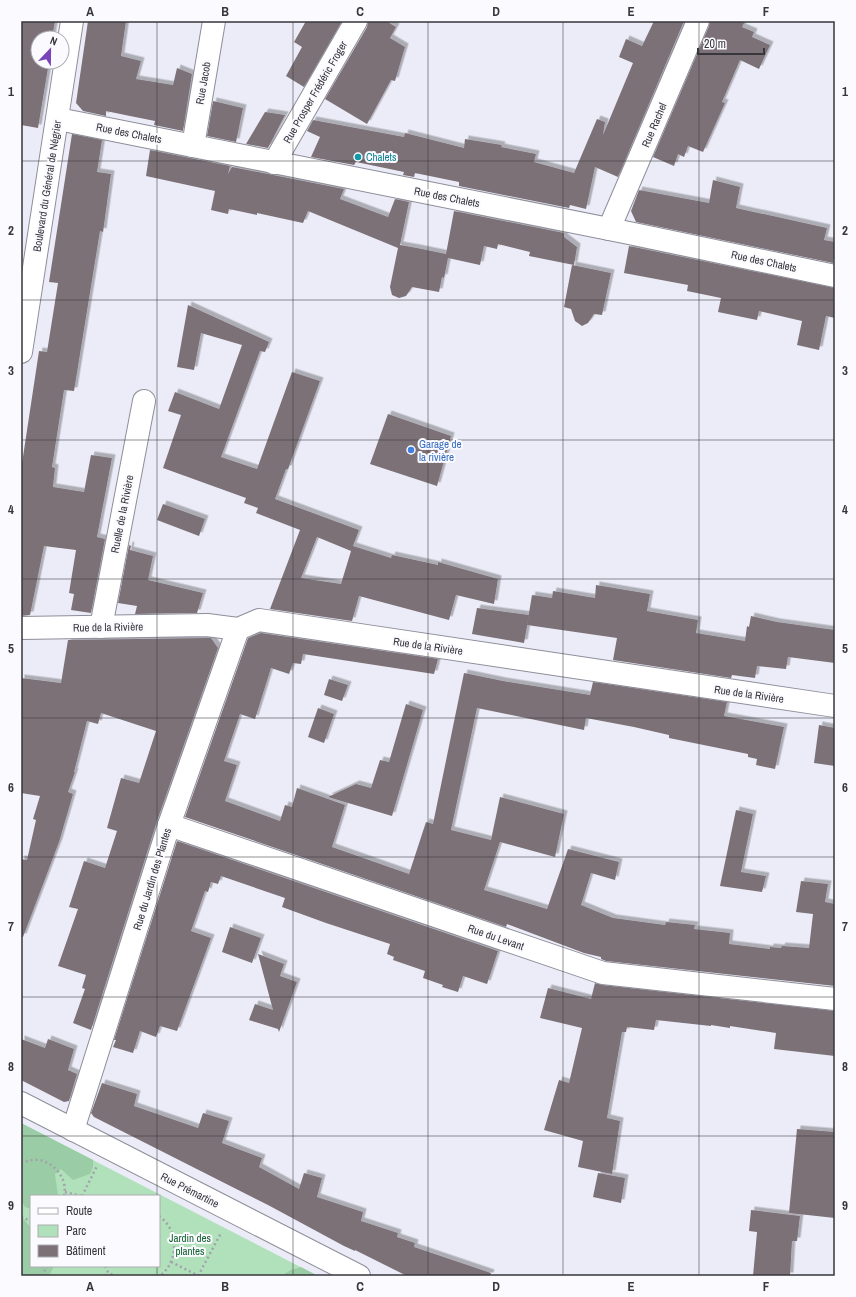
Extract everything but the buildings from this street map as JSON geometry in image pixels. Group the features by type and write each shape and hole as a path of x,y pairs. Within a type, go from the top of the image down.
{"street":[{"name":"Boulevard du Général de Négrier","path":"21,352 72,21"},
{"name":"Rue Jacob","path":"193,146 214,21"},
{"name":"Rue Prosper Frédéric Froger","path":"274,163 356,21"},
{"name":"Rue Rachel","path":"610,229 698,21"},
{"name":"Rue des Chalets","path":"58,118 274,163 610,229 835,276"},
{"name":"Ruelle de la Rivière","path":"101,627 144,401"},
{"name":"Rue de la Rivière","path":"21,628 207,625 238,629 259,620 835,706"},
{"name":"Rue du Jardin des Plantes","path":"73,1130 169,826 238,629"},
{"name":"Rue du Levant","path":"169,826 603,974 835,999"},
{"name":"Rue Prémartine","path":"21,1103 359,1276"}],"path":[{"path":"82,1195 106,1147"},
{"path":"21,1163 34,1160 47,1163 55,1168 61,1174 64,1183 64,1195"},
{"path":"65,1192 78,1195"},
{"path":"160,1217 170,1228 174,1239 175,1251 172,1262 160,1276"},
{"path":"172,1262 198,1276 221,1233"},
{"path":"106,1267 108,1272 114,1276"}],"green space":[{"name":"Jardin des plantes","path":"21,1123 318,1276 21,1276"},
{"path":"21,1123 93,1160 93,1167 90,1174 73,1180 61,1169 55,1174 58,1195 30,1195 30,1209 25,1207 21,1200"},
{"path":"21,1216 30,1227 30,1267 54,1267 49,1276 21,1276"},
{"path":"301,1267 318,1276 281,1276 291,1270"}],"place":[{"name":"Chalets","path":"358,157"},
{"name":"Garage de la rivière","path":"411,450"}]}
